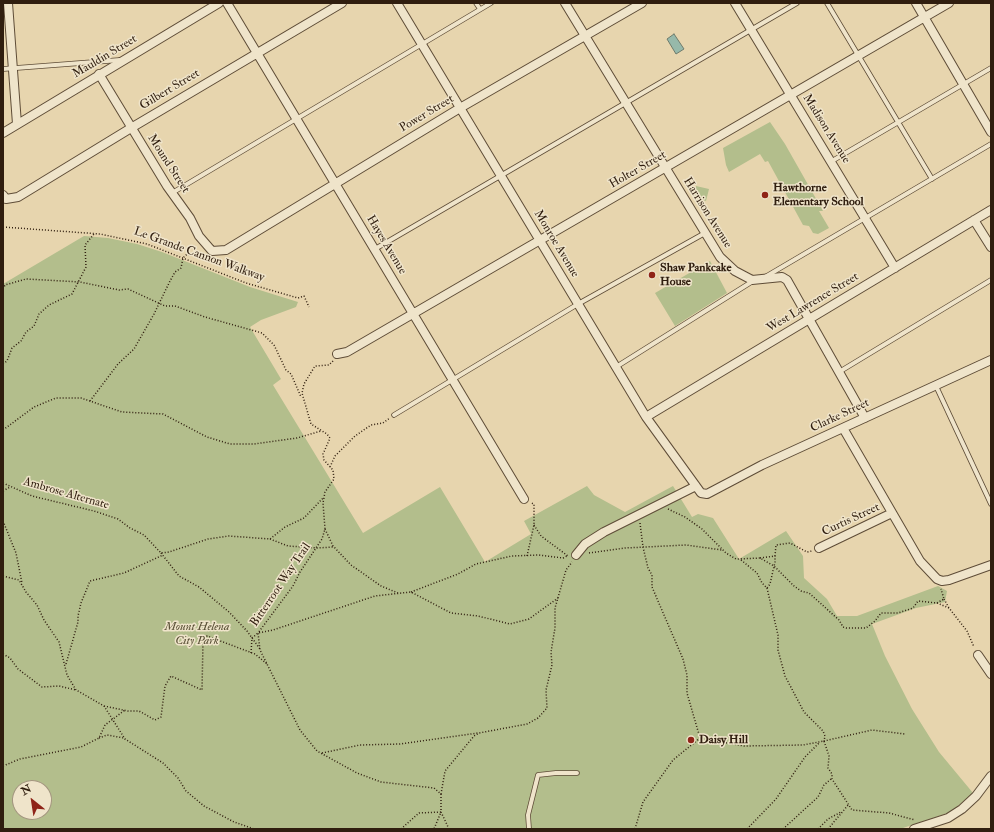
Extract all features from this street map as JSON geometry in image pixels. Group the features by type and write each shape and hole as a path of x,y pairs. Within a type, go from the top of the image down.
{"street":[{"path":"8,3 17,124"},
{"name":"Mauldin Street","path":"3,133 219,3"},
{"name":"Hayes Avenue","path":"227,3 258,52 524,499"},
{"name":"Gilbert Street","path":"3,194 6,199 18,197 342,3"},
{"name":"Monroe Avenue","path":"397,3 646,417 698,490"},
{"name":"Harrison Avenue","path":"565,3 705,233 727,265 745,277 758,279 782,277 787,280 865,418"},
{"name":"Power Street","path":"212,251 226,250 460,108 642,3"},
{"name":"Madison Avenue","path":"735,3 832,161 895,268"},
{"path":"916,3 991,132"},
{"name":"Holter Street","path":"338,354 347,352 859,57 949,3"},
{"name":"Mound Street","path":"99,74 172,193 190,218 199,236 212,251"},
{"name":"West Lawrence Street","path":"646,417 991,210"},
{"path":"974,220 991,247"},
{"name":"Clarke Street","path":"572,556 585,544 604,532 659,505 698,490 706,494 762,465 991,360"},
{"path":"843,428 920,560 937,579 942,581 965,575 991,565"},
{"name":"Curtis Street","path":"819,548 892,513"},
{"path":"978,655 991,674"},
{"path":"914,829 948,818 962,809 976,796 991,776"}],"lane":[{"path":"476,3 480,9"},
{"path":"172,193 491,3"},
{"path":"375,248 797,3"},
{"path":"827,3 932,179"},
{"path":"3,69 125,59"},
{"path":"832,161 991,68"},
{"path":"616,367 758,279 866,218 991,144"},
{"path":"394,415 453,378 578,304 705,233"},
{"path":"839,372 991,280"},
{"path":"936,385 991,504"},
{"path":"529,829 528,815 538,775 577,773"}],"path":[{"name":"Le Grande Cannon Walkway","path":"3,227 114,236 147,244 246,283 298,298 304,296 309,307"},
{"path":"3,364 7,361 12,348 21,341 26,332 34,326 39,314 49,305 72,294 86,267 85,245 94,234"},
{"path":"90,401 118,364 134,350 175,272 184,264 183,258 186,255 196,254 209,257 212,251"},
{"path":"3,289 5,285 26,279 78,282 119,290 128,290 165,306 175,306 205,317 262,332 274,345 286,370 291,374 311,424 327,434 330,438 323,454 324,460 333,470 334,479 325,492 324,497 304,518 285,527 270,539"},
{"path":"303,403 302,393 304,384 315,366 329,365 338,354"},
{"path":"3,430 34,407 56,398 82,398 122,412 163,414 207,437 230,444 254,444 297,438 321,430"},
{"path":"330,467 335,456 355,436 371,425 383,423 394,415"},
{"name":"Ambrose Alternate","path":"3,484 32,496 110,516 118,519 130,528 144,535 163,555 179,576 199,587 223,606 252,638 260,650"},
{"path":"3,491 11,487"},
{"name":"Bitterroot Way Trail","path":"324,497 325,529 322,539 300,572 293,586 258,633 260,650 300,730 317,751 357,773 381,782 427,786 434,788 442,794"},
{"path":"524,499 534,504 534,525 527,556"},
{"path":"659,505 685,517 702,529 723,550 736,559 775,556"},
{"path":"641,514 640,526 642,547 648,568 652,575 652,587 683,659 688,675 687,693 700,738"},
{"path":"3,520 16,553 22,584 26,592 37,605 44,620 59,642 67,675 76,690"},
{"path":"534,525 541,536 572,556"},
{"path":"325,529 334,547 352,565 380,586 400,593"},
{"path":"161,553 169,552 208,539 229,536 270,539 288,546 317,548 334,547"},
{"path":"767,588 770,584 774,566 776,546 790,543 807,552 819,548"},
{"path":"251,653 252,638 258,633 274,630 375,596 410,592 458,574 476,564 512,556 563,558 642,547 686,545 723,550"},
{"path":"65,666 78,622 81,603 90,581 124,573 163,555"},
{"path":"322,753 360,745 400,744 479,733 527,724 538,718 547,708 546,690 552,665 555,608 566,570 570,564 572,556"},
{"path":"570,564 572,556"},
{"path":"760,558 774,566 794,586 801,591 808,593 839,620 843,627 846,628 866,628 875,621 881,613 898,613 913,608 918,601 937,603 948,608"},
{"path":"740,559 757,573 762,583 767,588 785,676 804,712 823,731 825,736 823,741 805,757 776,799 747,829"},
{"path":"3,576 19,580 22,584"},
{"path":"942,581 941,588 948,608 967,631 978,655"},
{"path":"410,592 451,613 478,616 510,624 529,619 558,598"},
{"path":"937,603 944,598"},
{"path":"3,654 18,669 42,686 59,686 76,690 104,706 139,711 155,720 161,717 165,686 171,676 202,690 203,642 207,636 251,653 268,665"},
{"path":"104,706 125,738 163,763 178,778 186,791 210,811 254,829"},
{"path":"99,738 105,725 125,710"},
{"path":"635,829 643,802 672,760 700,738 744,746 803,745 872,730 905,734"},
{"path":"434,829 441,812 445,771 463,748 479,733"},
{"path":"3,766 20,759 81,747 107,735 125,738"},
{"path":"823,741 829,756 828,768 832,774 832,779 852,810 889,813 919,820 924,826"},
{"path":"783,829 818,797 824,785 832,779"},
{"path":"828,829 848,804"},
{"path":"818,829 828,819 843,811"},
{"path":"401,829 419,813 441,812"},
{"path":"441,812 450,829"}],"green space":[{"path":"770,122 785,144 823,211 819,211 829,228 818,234 813,233 809,226 803,225 768,161 765,162 760,154 729,172 726,165 723,148"},
{"path":"696,186 709,189 706,201 694,198"},
{"name":"Mount Helena City Park","path":"84,236 108,238 137,244 162,252 250,287 298,302 296,307 261,320 250,327 281,379 273,385 363,533 440,487 485,562 531,534 524,521 587,486 594,495 625,512 673,486 692,517 698,514 713,518 739,559 786,531 803,556 804,578 827,599 837,616 857,616 938,586 947,591 945,602 916,608 872,624 885,656 912,709 939,752 973,793 951,812 900,829 3,829 3,284"},
{"path":"710,261 727,293 675,326 655,293"}],"shaded area":[{"path":"674,34 684,49 676,54 667,39"}],"place":[{"name":"Hawthorne Elementary School","path":"765,195"},
{"name":"Shaw Pankcake House","path":"652,275"},
{"name":"Daisy Hill","path":"691,740"}]}
